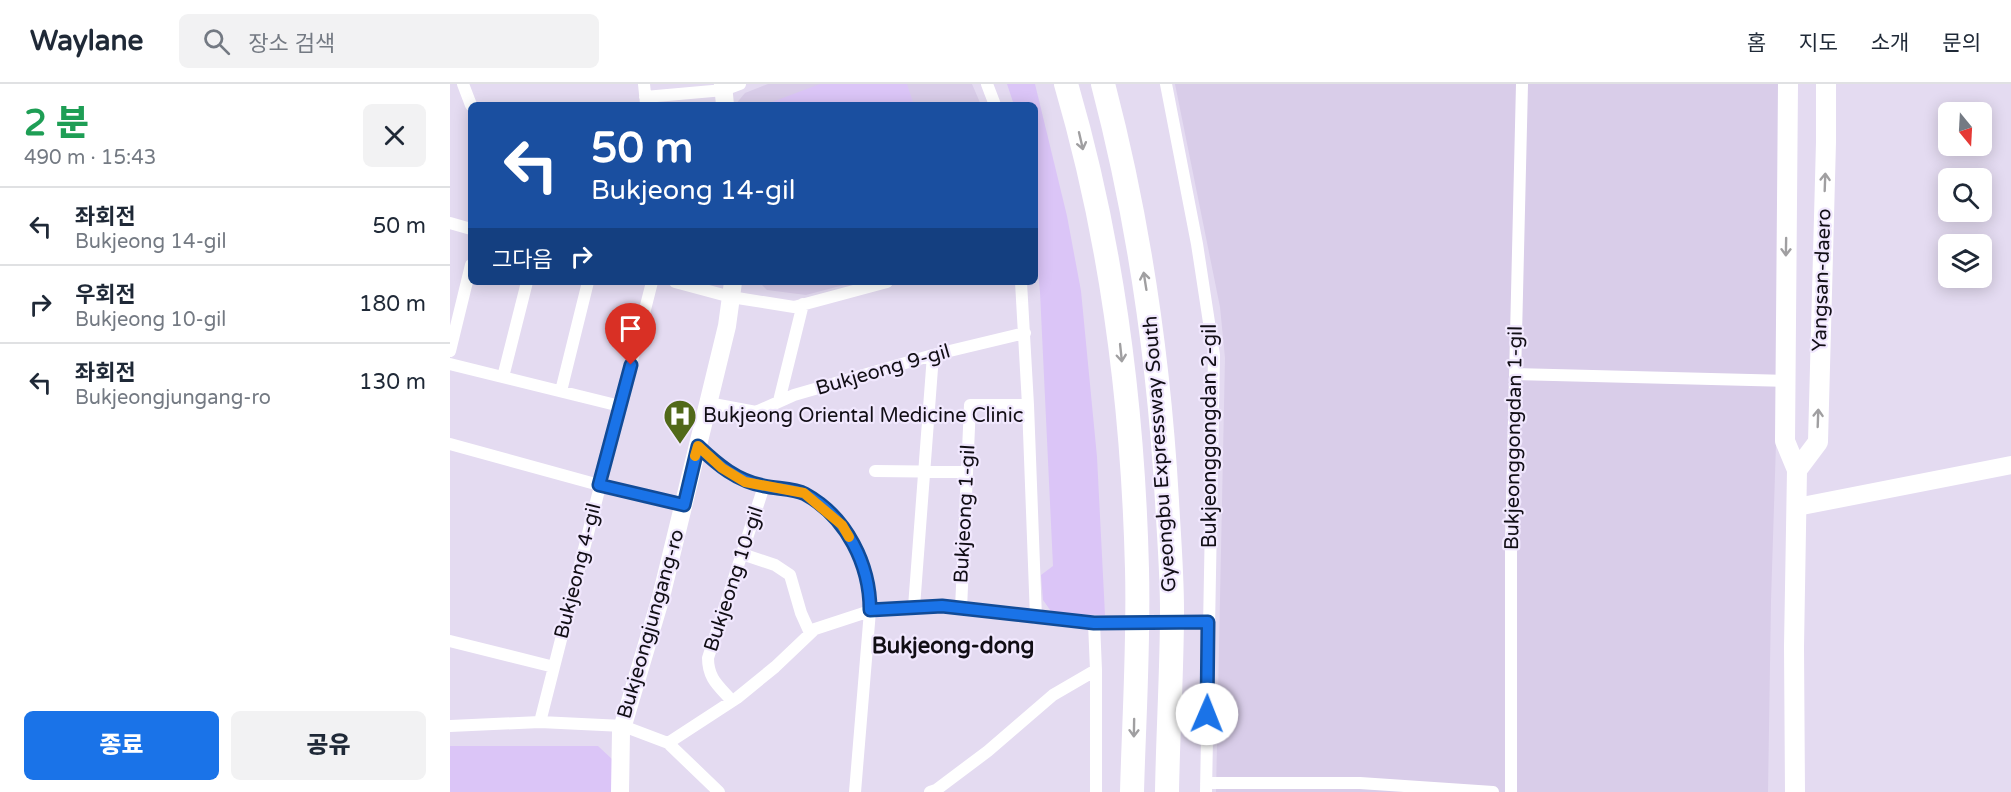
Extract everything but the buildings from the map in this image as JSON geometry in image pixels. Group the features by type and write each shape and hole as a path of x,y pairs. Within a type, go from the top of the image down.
{"highway":[{"path":"1066,84 1093,190 1121,348 1137,568 1132,792"},
{"name":"Gyeongbu Expressway South","path":"1103,84 1125,173 1153,332 1164,452 1171,570 1167,792"}],"main road":[{"name":"Yangsan-daero","path":"1788,84 1785,441 1797,470 1794,647 1795,792"},
{"name":"Yangsan-daero","path":"1797,470 1818,442 1827,142 1826,84"}],"street":[{"path":"462,84 470,102"},
{"path":"987,84 994,102"},
{"name":"Bukjeonggongdan 2-gil","path":"1166,84 1197,244 1214,355 1206,788"},
{"name":"Bukjeonggongdan 1-gil","path":"1511,792 1511,545 1522,84"},
{"path":"645,95 728,91"},
{"path":"450,223 468,228"},
{"path":"450,351 468,277"},
{"path":"503,377 527,285"},
{"path":"561,391 587,285"},
{"name":"Bukjeong 4-gil","path":"540,722 651,285"},
{"path":"699,285 732,289 794,307 876,285"},
{"path":"1021,285 1036,618"},
{"name":"Bukjeongjungang-ro","path":"620,792 622,726 661,597 727,326 732,289"},
{"path":"779,401 803,304"},
{"name":"Bukjeong 9-gil","path":"708,404 756,412 794,395 933,354 1024,333"},
{"path":"914,607 933,354"},
{"path":"450,364 620,406"},
{"path":"1515,374 1785,381"},
{"name":"Bukjeong 1-gil","path":"961,609 970,405 1028,405"},
{"path":"450,444 599,485 684,505"},
{"name":"Bukjeong 10-gil","path":"698,446 722,468 745,482 804,493 842,525 858,554 870,591 870,610 855,792"},
{"path":"1797,507 2011,465"},
{"path":"875,471 967,472"},
{"name":"Bukjeong 10-gil","path":"732,701 708,671 708,658 764,486"},
{"path":"742,554 775,565 790,575 801,613 810,633"},
{"path":"668,743 732,701 775,668 814,629 870,610 942,606 1094,623 1208,622"},
{"path":"1094,623 1096,792"},
{"path":"450,641 554,667"},
{"path":"930,792 936,790 988,751 1053,695 1096,670"},
{"path":"450,726 540,722 622,726 668,743 719,792"},
{"path":"1206,788 1360,783 1493,792"}],"shaded area":[{"path":"768,84 972,84 980,102 738,102 745,93"},
{"path":"820,84 907,84 913,102 772,102"},
{"path":"1007,84 1035,84 1067,216 1081,291 1097,457 1105,615 1053,614 1043,600 1041,575 1053,566 1038,270 1038,102 1013,102"},
{"path":"1175,84 1779,84 1782,254 1771,601 1768,792 1216,792 1225,358 1220,307"},
{"path":"762,285 844,285 806,295 767,290"},
{"path":"450,746 598,746 613,760 613,792 450,792"}],"slow traffic":[{"path":"695,456 698,446 722,468 745,482 804,493 842,525 849,537"}],"place":[{"name":"Bukjeong Oriental Medicine Clinic","path":"680,445"}],"district":[{"name":"Bukjeong-dong","path":"953,646"}],"route":[{"path":"631,365 599,485 684,505 698,446 722,468 745,482 804,493 842,525 858,554 870,591 870,610 942,606 1094,623 1208,622 1207,714"}]}
